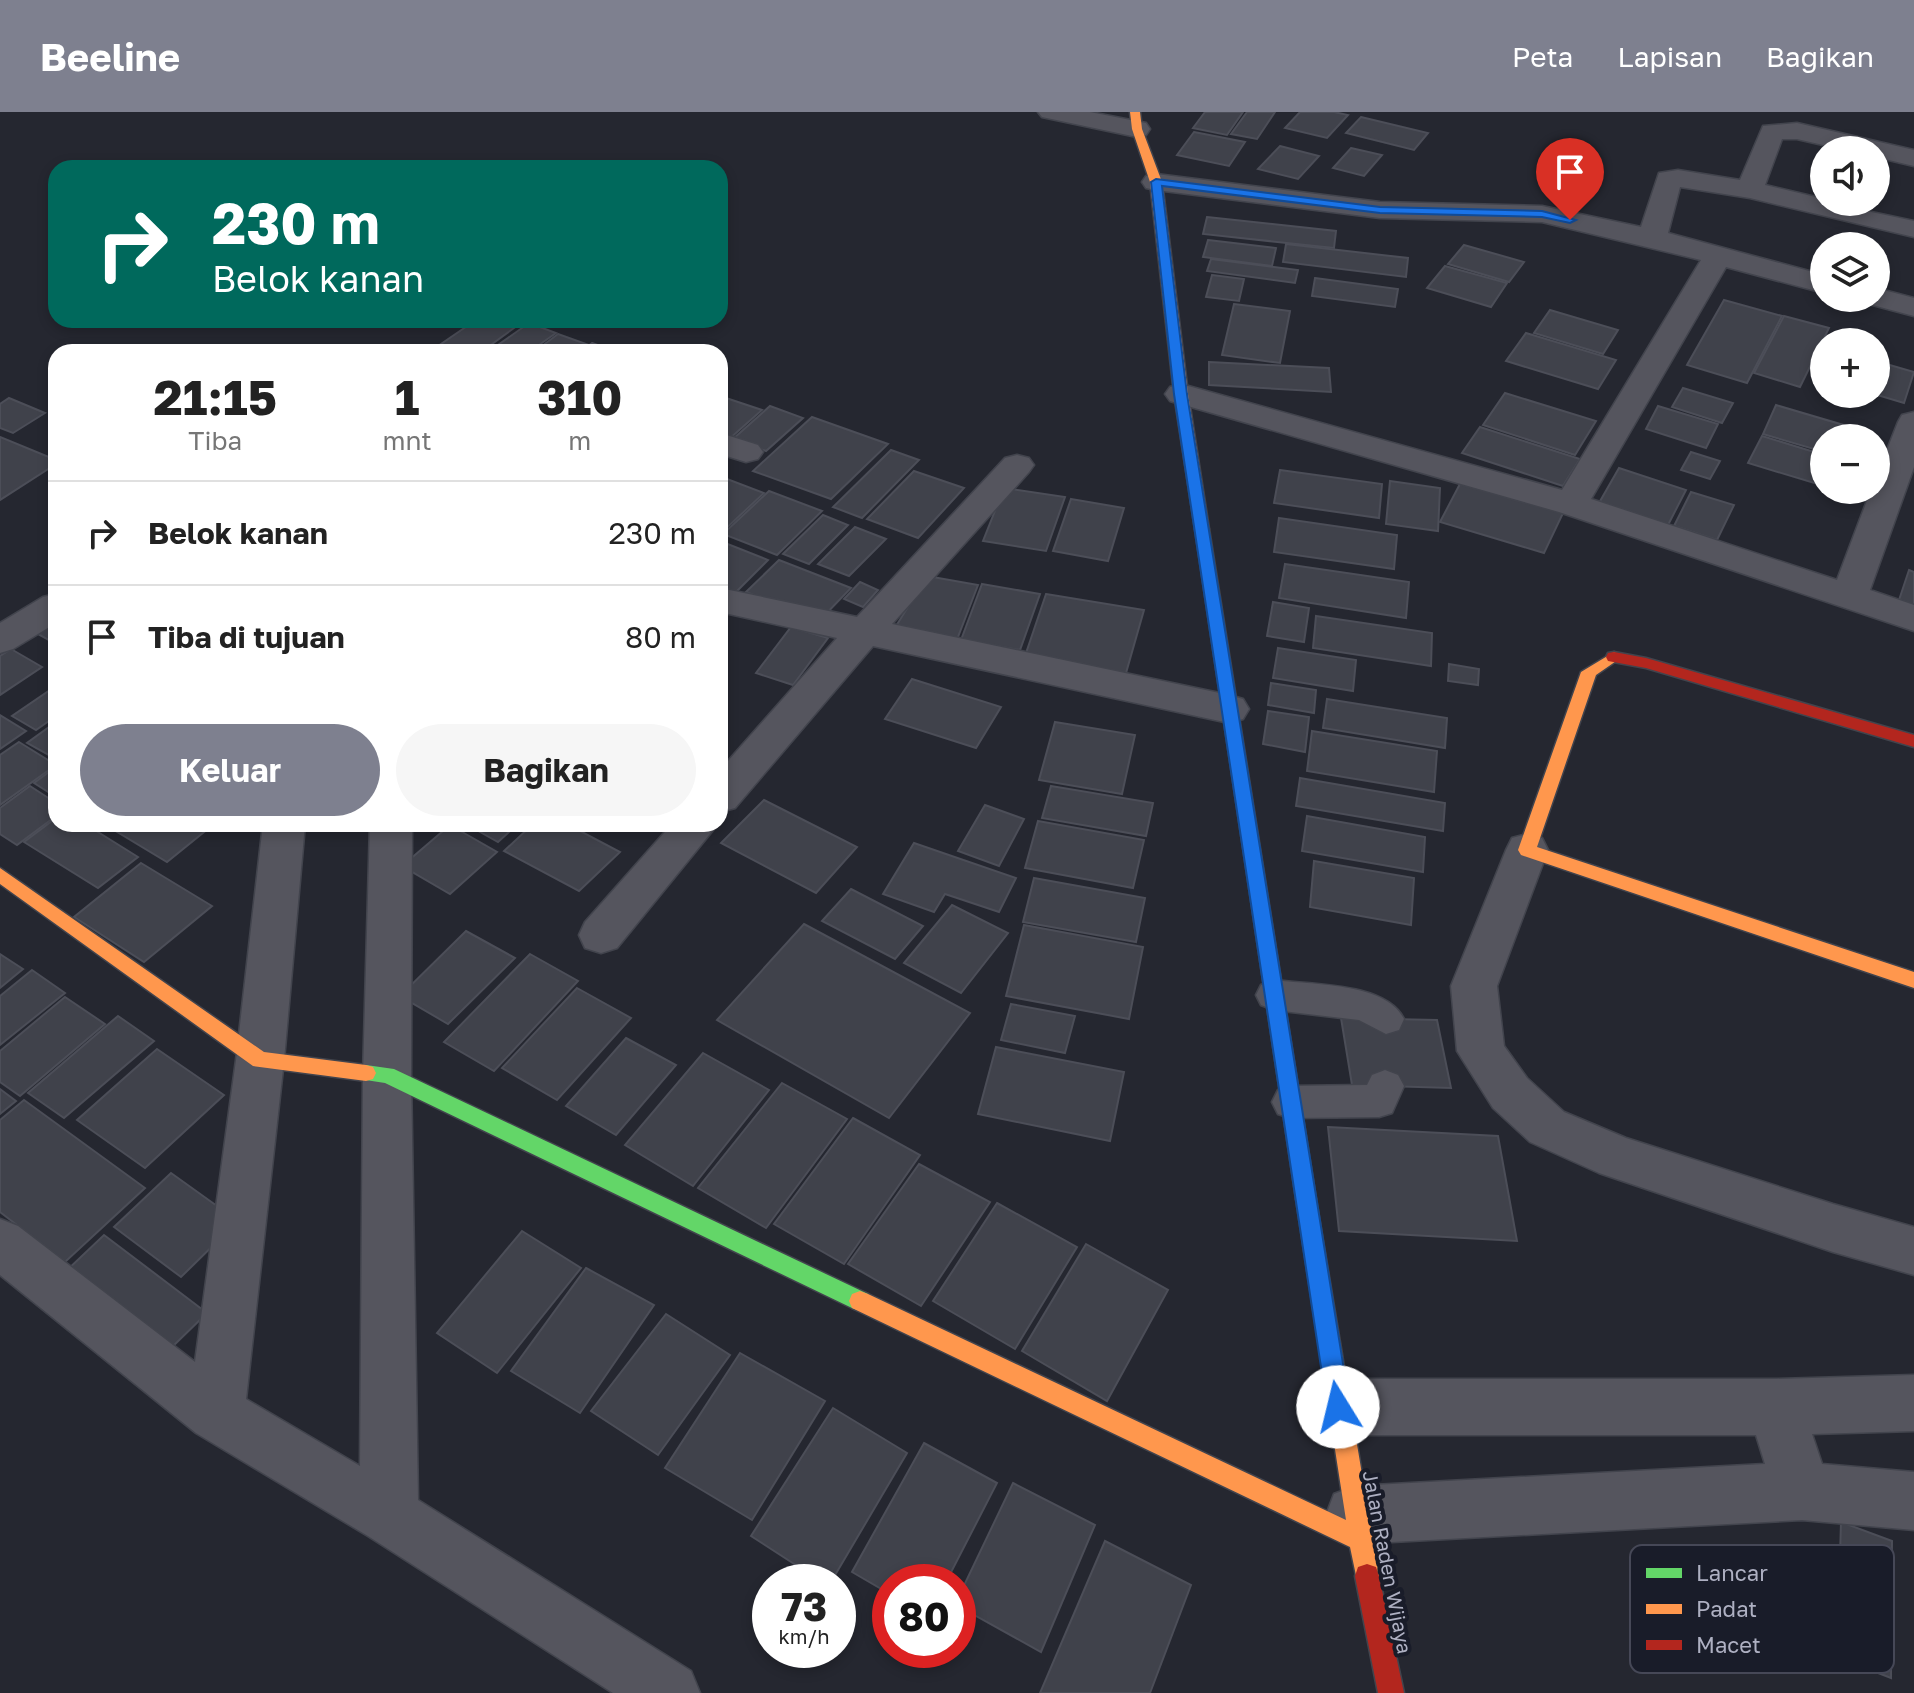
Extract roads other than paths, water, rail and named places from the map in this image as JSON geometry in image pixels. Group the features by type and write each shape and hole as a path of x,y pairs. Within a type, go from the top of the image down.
{"main road":[{"name":"Jalan Raden Wijaya","path":"1136,120 1156,182 1181,394 1229,709 1338,1407 1391,1693"},
{"path":"1914,741 1646,663 1614,657 1589,672 1527,850 1914,980"},
{"path":"0,875 260,1060 387,1075 1358,1527"}],"street":[{"path":"1051,112 1136,120"},
{"path":"1750,190 1772,132 1797,131 1914,158"},
{"path":"1652,238 1669,179 1688,178 1914,229"},
{"path":"1156,182 1380,210 1542,214 1652,238 1810,281"},
{"path":"1571,504 1717,258"},
{"path":"1890,301 1914,307"},
{"path":"1181,394 1571,504 1914,618"},
{"path":"1849,596 1914,422"},
{"path":"728,788 863,633 1017,465"},
{"path":"728,602 1229,709"},
{"path":"0,640 48,611"},
{"path":"216,1413 260,1060 283,832"},
{"path":"389,1515 387,1075 391,832"},
{"path":"601,935 690,832"},
{"path":"1527,850 1474,986 1481,1051 1510,1093 1547,1127 1617,1157 1833,1228 1914,1251"},
{"path":"8,1262 216,1413 389,1515 669,1693"},
{"path":"1338,1407 1775,1407 1914,1403"},
{"path":"1775,1407 1802,1491"},
{"path":"1358,1527 1802,1491 1914,1501"}],"lane":[{"path":"1274,995 1367,1006 1386,1019"},
{"path":"1291,1102 1379,1101 1385,1086"}]}
